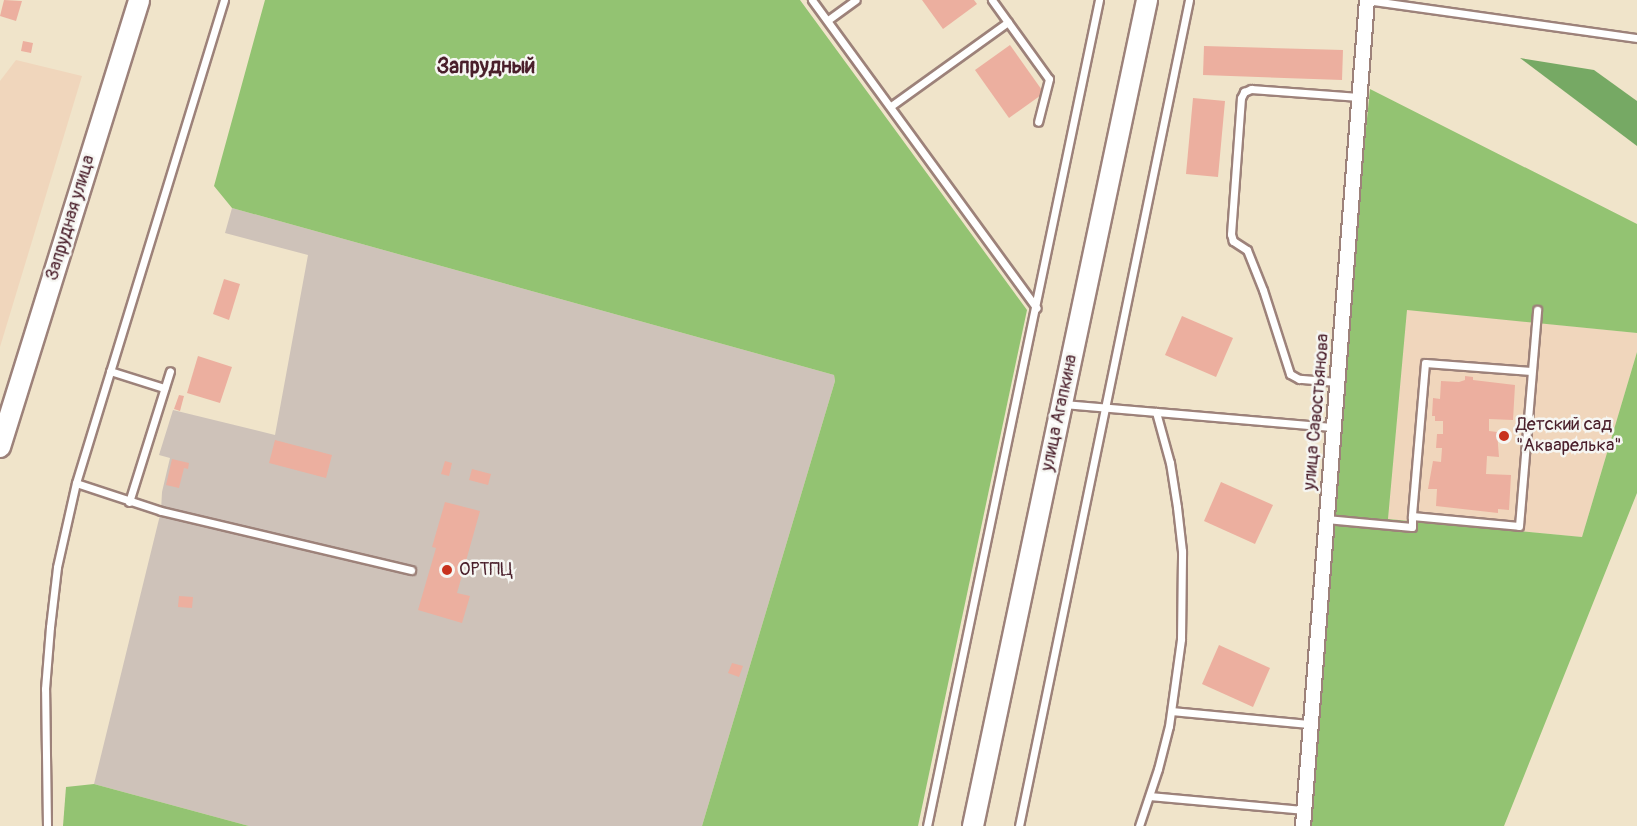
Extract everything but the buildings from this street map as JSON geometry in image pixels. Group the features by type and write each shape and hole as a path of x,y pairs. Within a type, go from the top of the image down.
{"main road":[{"name":"Запрудная улица","path":"1,445 139,0"},
{"name":"улица Агапкина","path":"974,826 1147,0"}],"street":[{"name":"улица Савостьянова","path":"1303,826 1366,0"}],"lane":[{"path":"47,826 45,700 57,567 76,483 224,0"},
{"path":"812,0 1037,308"},
{"path":"828,20 856,0"},
{"path":"992,0 1049,79 1038,122"},
{"path":"927,826 1037,308 1099,0"},
{"path":"1019,826 1107,408 1189,0"},
{"path":"1366,0 1637,38"},
{"path":"891,106 1008,22"},
{"path":"1337,382 1299,379 1290,374 1267,300 1247,250 1233,241 1230,234 1241,98 1244,92 1251,89 1359,98"},
{"path":"1412,516 1519,526 1537,310"},
{"path":"1326,519 1412,527 1425,363 1531,371"},
{"path":"110,371 164,388"},
{"path":"129,502 170,371"},
{"path":"1062,403 1334,427"},
{"path":"1139,826 1150,796 1172,711 1181,639 1182,551 1170,463 1156,412"},
{"path":"76,483 129,502 411,570"},
{"path":"1172,711 1310,724"},
{"path":"1150,796 1304,810"}],"shaded area":[{"path":"16,60 82,76 0,347 0,81"},
{"path":"232,208 834,375 835,381 702,826 249,826 94,784 161,511 162,492 170,458 159,455 173,410 275,435 308,255 225,233"},
{"name":"Детский сад \"Акварелька\"","path":"1407,309 1637,333 1637,352 1582,537 1388,519"}],"green space":[{"path":"265,0 800,0 1027,310 918,826 702,826 835,381 834,375 232,208 214,186"},
{"path":"1520,58 1594,70 1637,101 1637,146"},
{"path":"1370,89 1637,224 1637,333 1407,310 1388,519 1582,537 1637,352 1637,493 1504,826 1309,826 1352,266"},
{"path":"94,784 249,826 63,826 66,787"}],"place":[{"name":"Детский сад \"Акварелька\"","path":"1504,436"},
{"name":"ОРТПЦ","path":"447,570"}],"district":[{"name":"Запрудный","path":"486,67"}]}
